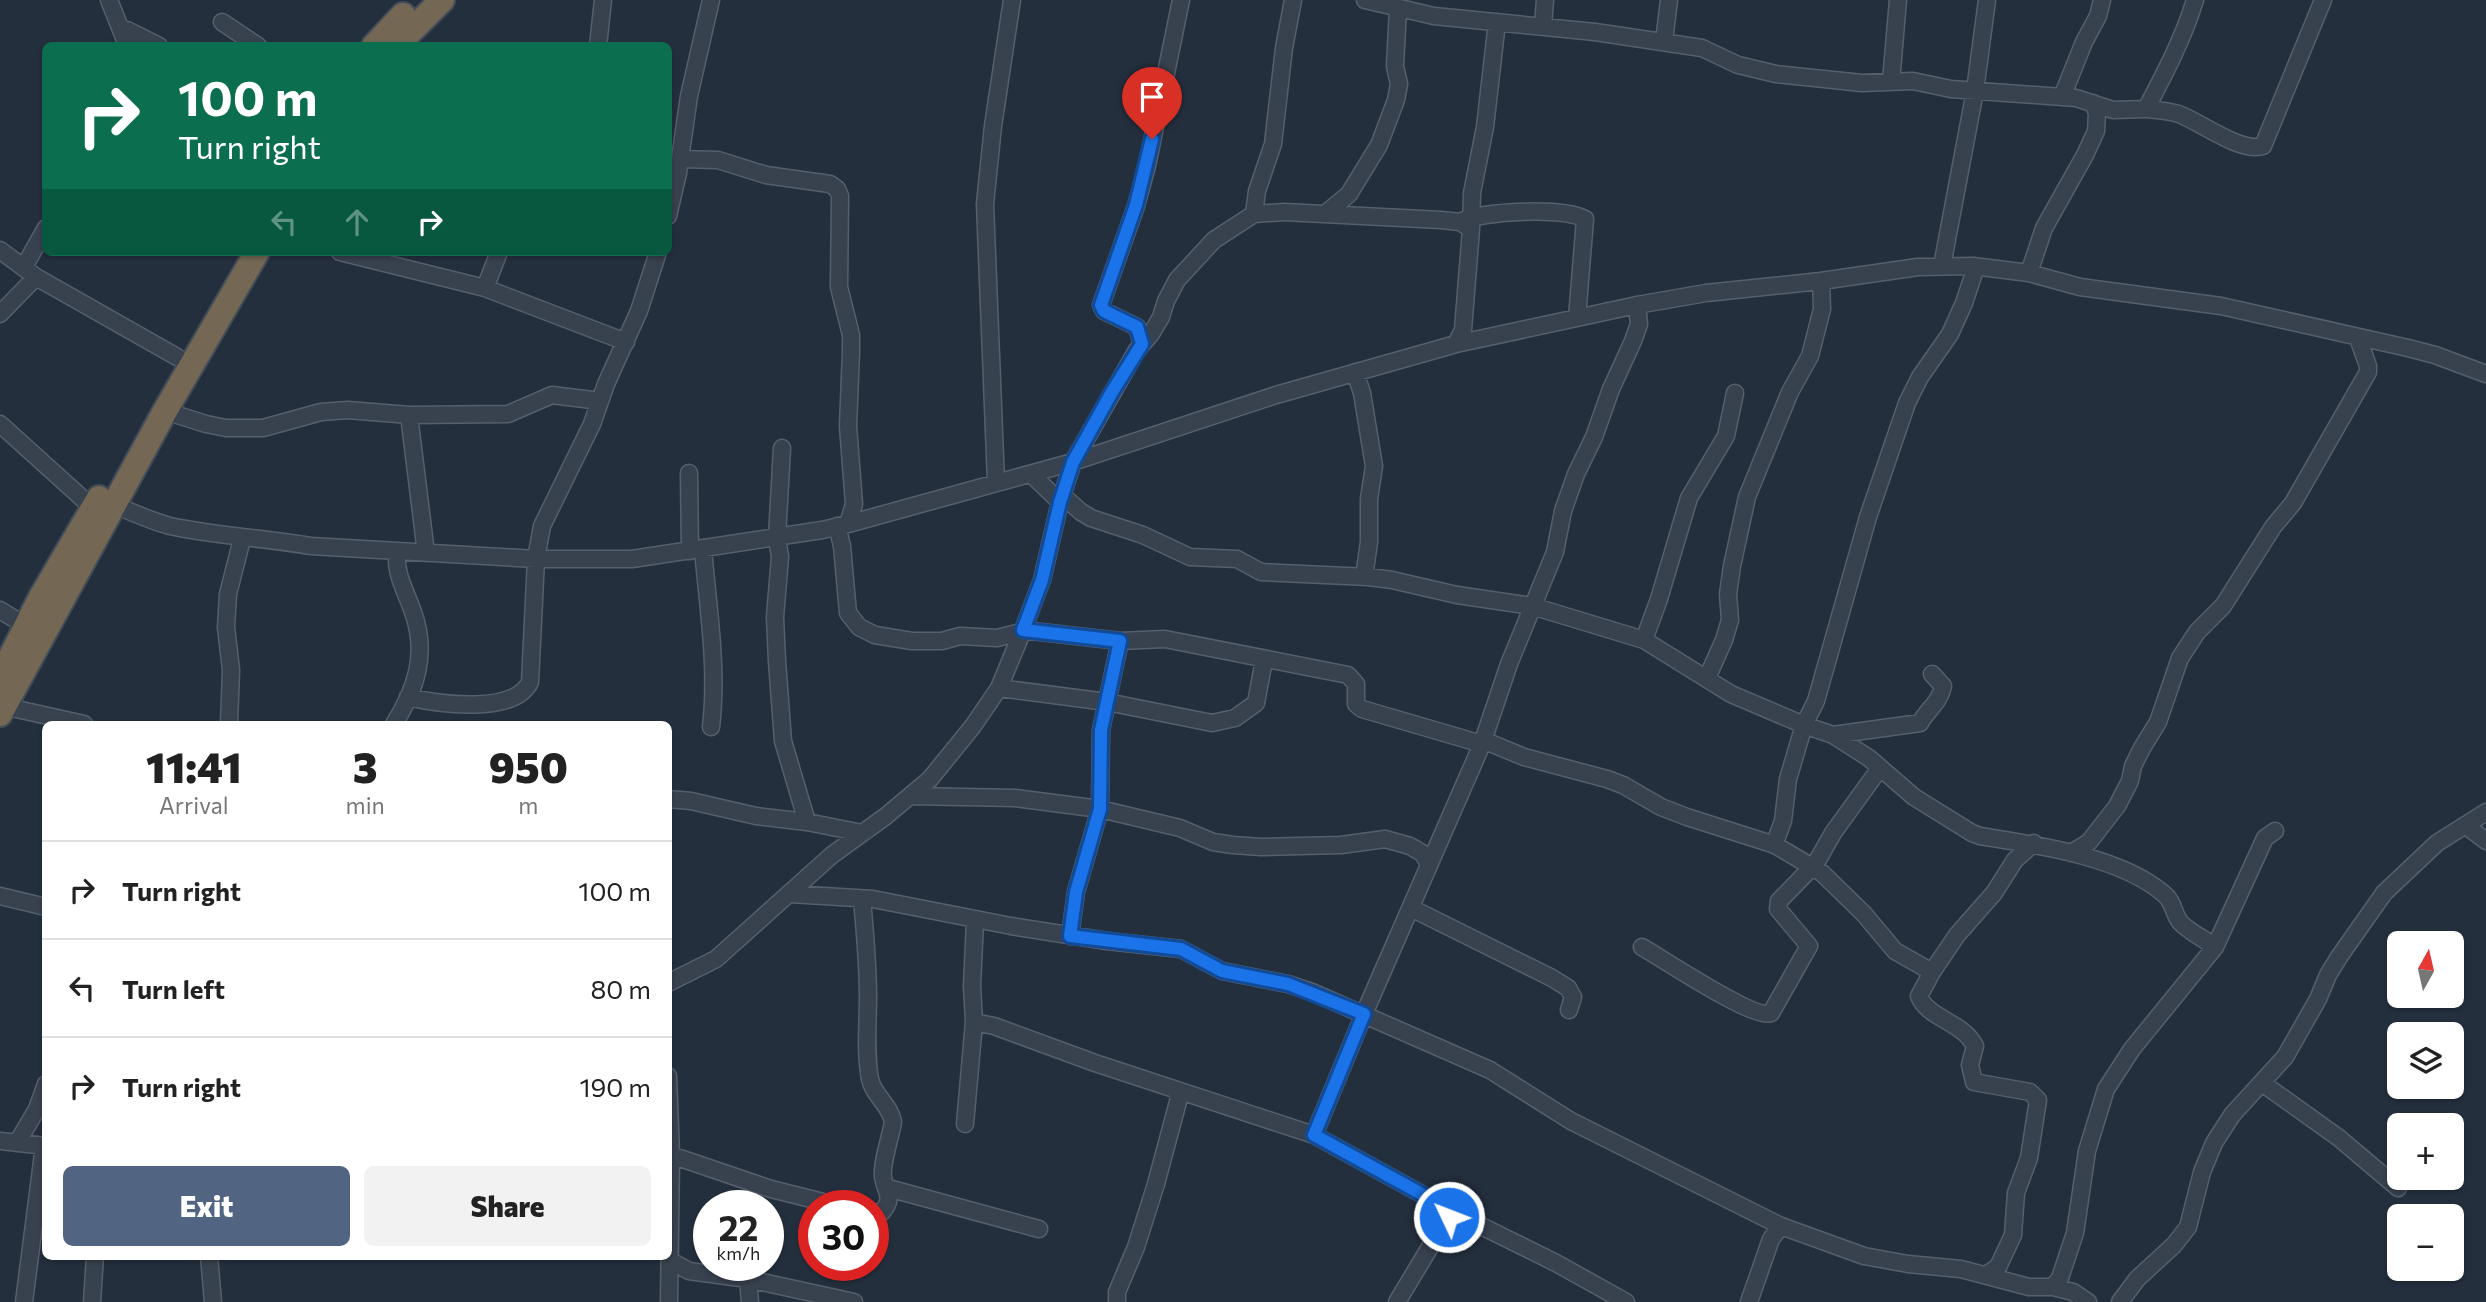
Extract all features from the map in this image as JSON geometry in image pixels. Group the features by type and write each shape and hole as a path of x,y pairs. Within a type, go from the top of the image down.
{"highway":[{"path":"378,42 418,0"},
{"path":"400,42 442,0"},
{"path":"2,710 177,357 238,256"},
{"path":"0,678 26,626 165,411 255,256"}],"street":[{"path":"109,0 125,42"},
{"path":"598,42 603,0"},
{"path":"672,197 688,96 711,0"},
{"path":"996,482 985,204 993,126 1012,0"},
{"path":"1142,344 1137,327 1104,311 1101,305 1147,166 1181,0"},
{"path":"1254,214 1257,191 1273,144 1284,48 1293,0"},
{"path":"1365,0 1434,16 1543,26 1702,48 1738,65 1765,72 1862,83 1913,81 1951,89 2062,97 2113,110 2146,109 2177,114 2239,144 2255,148 2263,146 2323,0"},
{"path":"1543,26 1545,0"},
{"path":"1664,42 1669,0"},
{"path":"1891,82 1898,0"},
{"path":"1942,266 1975,91 1987,0"},
{"path":"2062,97 2084,42 2098,16 2102,0"},
{"path":"2146,109 2171,64 2187,26 2194,0"},
{"path":"1325,214 1349,194 1379,145 1399,92 1395,66 1398,9"},
{"path":"222,22 252,42"},
{"path":"1459,337 1467,223 1485,127 1497,22"},
{"path":"125,42 127,30 151,42"},
{"path":"2093,103 2098,123"},
{"path":"2028,273 2044,228 2085,155 2098,123 2113,110"},
{"path":"680,159 718,160 766,175 830,184 837,189 840,196 839,287 851,335 848,426 854,504 842,525 842,546 848,613 859,627 875,635 912,641 942,641 960,636 997,638 1022,631 1120,641 1165,639 1348,675 1356,684 1356,704 1362,709 1607,779 1661,807 1774,845 1817,866 1864,914 1895,951 1932,972"},
{"path":"1349,194 1356,216"},
{"path":"672,982 716,959 832,855 911,796 930,779 974,726 999,688 1042,580 1061,498 1073,462 1112,392 1161,317 1177,280 1214,240 1254,214 1284,212 1467,223 1499,213 1577,214 1585,219 1577,318"},
{"path":"0,314 30,272 42,239"},
{"path":"0,250 30,272 177,357"},
{"path":"2037,252 2049,278"},
{"path":"356,256 485,288 626,342"},
{"path":"485,288 497,256"},
{"path":"408,697 434,703 477,704 517,697 527,689 530,682 536,559 542,526 579,453 639,311 657,256"},
{"path":"0,425 104,507 168,525 242,538 311,546 536,559 632,559 842,525 1073,462 1459,337 1476,341 1637,305 1706,293 1918,267 1976,267 2028,273 2080,287 2221,306 2435,355 2486,374"},
{"path":"1774,845 1783,821 1788,779 1804,725 1816,702 1868,517 1907,403 1920,377 1950,334 1976,267"},
{"path":"1707,678 1730,620 1728,594 1747,497 1790,392 1810,356 1822,309 1821,281"},
{"path":"1314,1135 1411,908 1429,856 1483,742 1509,664 1559,541 1563,512 1573,482 1594,438 1611,389 1639,324 1637,305"},
{"path":"2071,853 2089,842 2117,806 2130,781 2133,766 2158,722 2180,658 2197,632 2222,606 2317,464 2368,372 2358,338"},
{"path":"1355,372 1362,393 1374,466 1368,499 1369,542 1364,577"},
{"path":"1644,640 1689,498 1726,436 1735,393"},
{"path":"165,411 206,425 263,428 321,412 348,410 409,415 508,414 552,396 600,401"},
{"path":"409,415 426,553"},
{"path":"782,447 777,537 780,556 775,617 783,741 807,822"},
{"path":"689,473 713,659 714,699 711,727"},
{"path":"1031,474 1091,518 1143,535 1190,557 1237,559 1261,572 1391,580 1457,595 1532,606 1644,640 1731,694 1833,735 1880,768 1914,797 1972,833 2034,843 2047,849 2071,853 2125,870 2145,880 2170,899 2179,921 2216,947"},
{"path":"854,504 871,517"},
{"path":"229,721 231,670 226,627 228,594 242,538"},
{"path":"396,721 419,673 419,636 414,614 396,567 397,551"},
{"path":"0,610 26,626"},
{"path":"997,638 1013,653"},
{"path":"1070,936 1076,892 1100,809 1101,730 1120,641"},
{"path":"999,688 1107,702 1212,723 1236,718 1256,703 1264,660"},
{"path":"1833,735 1920,723 1926,712 1940,699 1942,691 1943,686 1932,674"},
{"path":"2,710 66,721"},
{"path":"1642,947 1720,995 1768,1016 1809,946 1778,909 1779,901 1817,866 1833,833 1880,768"},
{"path":"911,796 1015,798 1100,809 1181,828 1213,842 1261,848 1341,845 1385,839 1410,846 1429,856"},
{"path":"672,800 691,801 756,816 807,822 862,833"},
{"path":"2120,1302 2137,1279 2174,1245 2188,1227 2208,1153 2232,1115 2293,1046 2339,957 2385,893 2426,851 2486,812"},
{"path":"2465,825 2486,841"},
{"path":"2060,1285 2075,1233 2087,1151 2106,1089 2132,1049 2216,947 2265,838 2276,831"},
{"path":"2009,840 2015,860"},
{"path":"1995,1274 2013,1235 2016,1193 2029,1158 2038,1100 2030,1092 1974,1082 1970,1065 1975,1046 1969,1035 1925,1006 1920,999 1920,992 1957,935 1994,893 2015,860 2034,843"},
{"path":"790,894 862,899 1070,936 1181,949 1222,971 1288,984 1364,1014 1490,1070 1571,1121 1774,1229 1864,1256 1995,1274 2029,1287 2060,1285 2088,1302"},
{"path":"0,896 42,906"},
{"path":"862,899 868,955 867,1048 870,1081 893,1122 883,1172 888,1188 1039,1229"},
{"path":"1411,908 1563,984 1573,996 1569,1010"},
{"path":"965,1124 974,1022 972,986 975,920"},
{"path":"974,1022 994,1026 1182,1094 1314,1135 1626,1302"},
{"path":"2262,1083 2339,1138 2387,1179"},
{"path":"1117,1302 1117,1292 1136,1247 1182,1094"},
{"path":"17,1143 42,1095"},
{"path":"0,1140 42,1146"},
{"path":"672,1155 798,1196"},
{"path":"24,1302 42,1168"},
{"path":"1397,1302 1446,1225 1449,1209"},
{"path":"1749,1302 1774,1229"},
{"path":"92,1302 94,1260"},
{"path":"209,1260 213,1302"},
{"path":"669,1302 670,1261 693,1272"},
{"path":"670,1282 689,1271"},
{"path":"748,1281 750,1302"},
{"path":"757,1281 854,1302"}],"route":[{"path":"1152,139 1136,205 1101,305 1104,311 1137,327 1142,344 1073,462 1060,502 1042,580 1023,630 1120,641 1102,717 1100,809 1076,892 1070,936 1181,949 1222,971 1288,984 1364,1014 1314,1135 1449,1209 1449,1217"}]}
